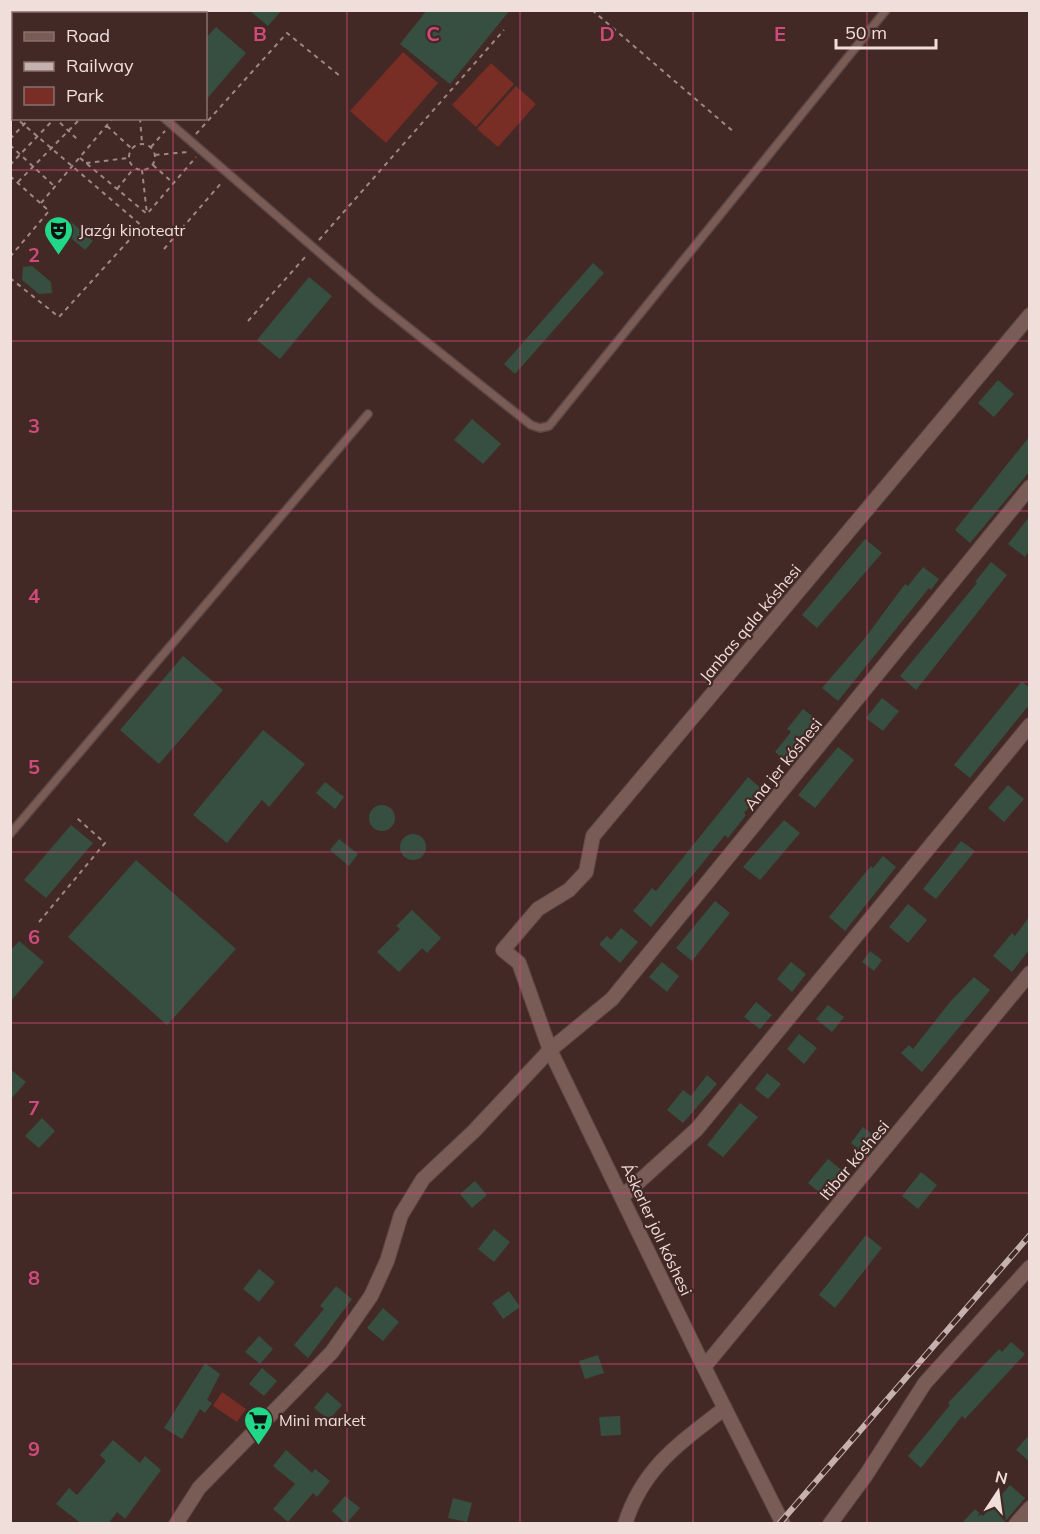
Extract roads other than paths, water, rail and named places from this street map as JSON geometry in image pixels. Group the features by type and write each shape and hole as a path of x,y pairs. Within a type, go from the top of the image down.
{"street":[{"name":"Janbas qala kóshesi","path":"503,950 538,909 569,890 586,873 593,836 1029,315"},
{"name":"Ana jer kóshesi","path":"176,1524 199,1488 333,1352 371,1296 387,1261 401,1215 423,1179 474,1131 550,1050 612,999 1029,487"},
{"path":"623,1196 697,1129 1029,724"},
{"name":"Áskerler jolı kóshesi","path":"503,950 519,963 550,1050 783,1524"},
{"name":"Itibar kóshesi","path":"704,1367 1029,974"},
{"path":"830,1524 866,1475 925,1383 1029,1267"},
{"path":"625,1524 633,1497 668,1452 725,1408"},
{"path":"1016,1524 1029,1508"}],"lane":[{"path":"166,120 374,300 531,425 540,428 549,426 886,10"},
{"path":"10,834 368,414"}],"railway":[{"path":"779,1524 1030,1235"}],"place":[{"name":"Jazǵı kinoteatr","path":"58,256"},
{"name":"Mini market","path":"258,1446"}]}
